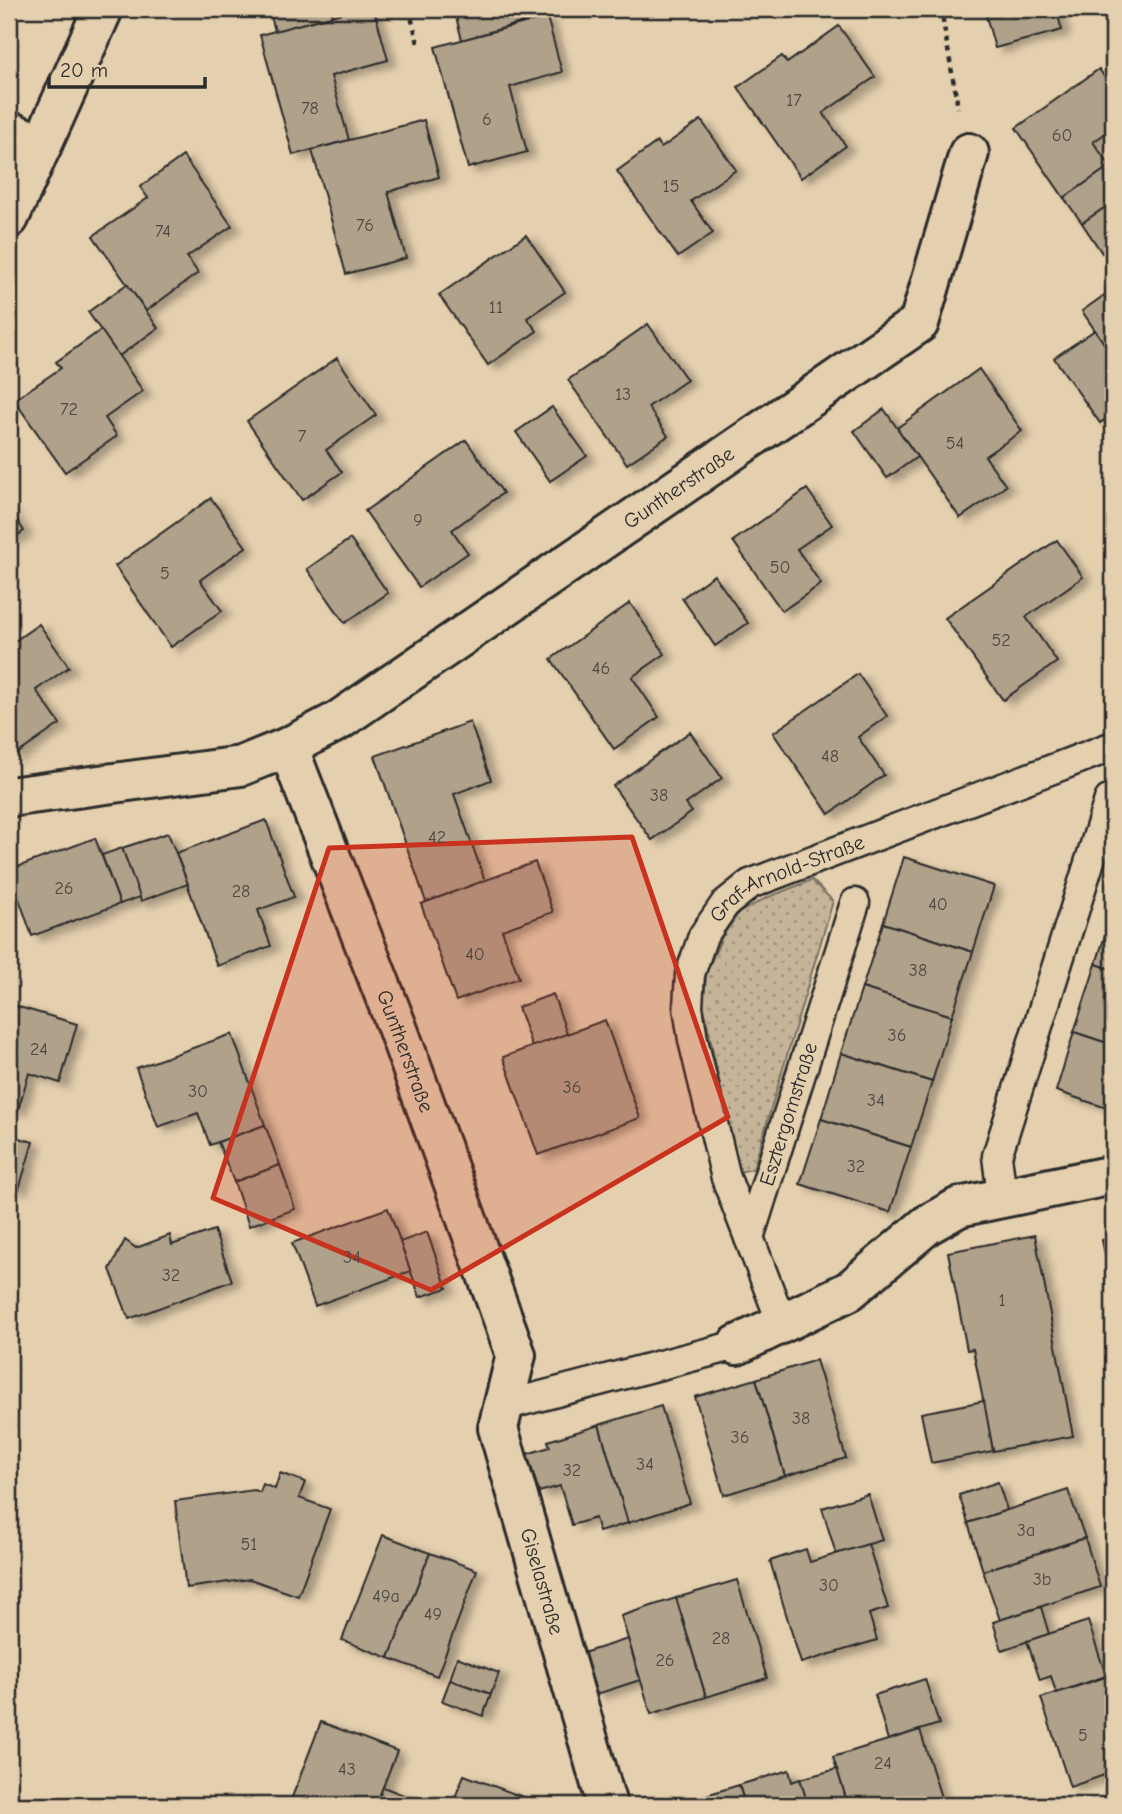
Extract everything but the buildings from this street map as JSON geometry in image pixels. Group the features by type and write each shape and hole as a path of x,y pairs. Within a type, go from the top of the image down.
{"street":[{"path":"9,218 26,138 103,9"},
{"name":"Guntherstraße","path":"9,797 241,766 288,747 338,721 919,323 969,153"},
{"name":"Guntherstraße","path":"288,747 397,1027 516,1354"},
{"path":"737,1345 783,1326 849,1291 928,1225 959,1207 1113,1175"},
{"name":"Giselastraße","path":"516,1354 498,1428 607,1805"}],"lane":[{"name":"Graf-Arnold-Straße","path":"749,1238 726,1178 693,1040 688,1007 690,974 703,936 725,904 750,884 776,873 1113,746"},
{"path":"1002,1196 998,1156 1109,800"},
{"name":"Esztergomstraße","path":"749,1238 855,903"},
{"path":"749,1238 783,1326"},
{"path":"503,1406 737,1345"}],"path":[{"path":"409,9 419,47"},
{"path":"941,9 969,153"}],"highlighted area":[{"path":"632,837 728,1117 431,1290 213,1198 329,848"}],"shaded area":[{"path":"812,880 833,901 753,1169 738,1172 703,1003 707,971 722,937 739,913 766,898"}]}
